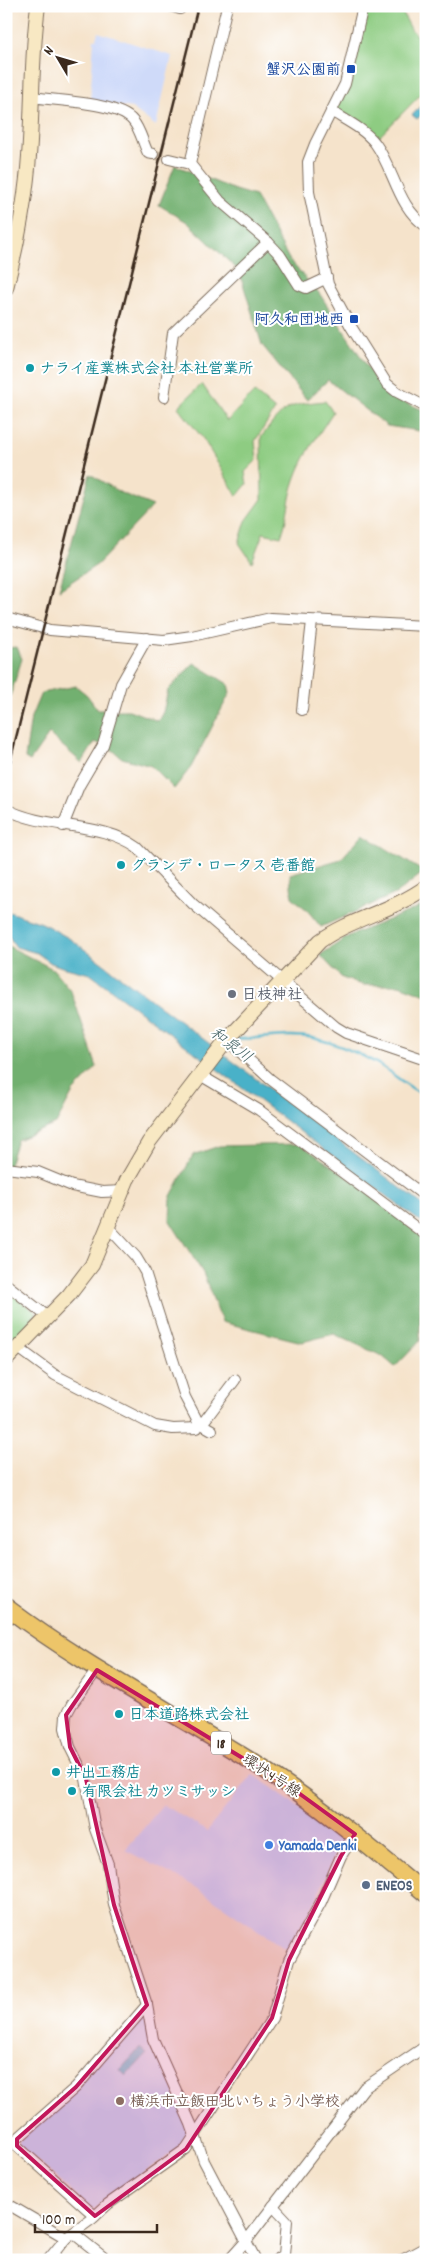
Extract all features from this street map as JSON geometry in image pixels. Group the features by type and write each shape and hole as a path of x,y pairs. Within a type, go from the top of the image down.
{"main road":[{"name":"環状4号線","path":"6,1607 97,1670 253,1762 355,1834 426,1894"}],"street":[{"path":"6,288 29,158 34,37 38,6"},
{"path":"170,6 180,8 181,6"},
{"path":"190,164 227,6"},
{"path":"363,6 345,84 308,162 307,176 315,228 327,278 350,325 387,384 397,392 426,407"},
{"path":"32,98 108,108 123,112 134,121 148,153 153,154"},
{"path":"331,111 363,130 375,143 384,157 407,206 417,220 426,226"},
{"path":"170,159 190,164 220,201 268,242 280,255 299,285 306,288 327,278"},
{"path":"164,397 173,333 268,242"},
{"path":"6,618 50,630 164,640 192,636 271,618 426,626"},
{"path":"302,710 312,621"},
{"path":"63,826 79,786 103,745 121,684 147,638"},
{"path":"6,809 22,816 127,839 193,904 336,1027 346,1033 420,1058"},
{"path":"6,1360 48,1316 92,1265 134,1165 149,1142 224,1045 320,941 333,931 413,897 426,887"},
{"path":"224,1045 426,1197"},
{"path":"204,1070 426,1235"},
{"path":"6,1168 38,1172 72,1186 102,1192 123,1191"},
{"path":"108,1227 136,1257 145,1272 185,1397 200,1423 212,1430"},
{"path":"6,1284 48,1316"},
{"path":"17,1347 55,1375 155,1426 173,1429 198,1428 235,1380"},
{"path":"97,1670 66,1715 65,1728 70,1747 86,1779 95,1829 108,1864 114,1906 146,2005 153,2039 204,2161 256,2260"},
{"path":"48,2260 69,2235 108,2204 186,2150 272,2018 289,1960 321,1902 341,1856 355,1834"},
{"path":"95,2216 17,2146 17,2139 76,2087 146,2005"},
{"path":"229,2260 247,2240 364,2088 426,2046"},
{"path":"6,2203 69,2235 107,2260"},
{"path":"273,2206 287,2220 284,2255 276,2260"},
{"path":"402,2260 426,2247"}],"highlighted area":[{"path":"97,1670 289,1786 355,1834 341,1856 289,1960 272,2018 186,2149 95,2216 17,2146 17,2139 76,2087 147,2005 114,1905 86,1779 70,1747 66,1715"}],"shaded area":[{"path":"98,32 172,56 156,126 132,108 90,102 94,39 96,39"},
{"path":"253,1774 344,1839 335,1854 317,1898 287,1950 194,1886 125,1850 163,1805 207,1831"},
{"name":"横浜市立飯田北いちょう小学校","path":"141,2016 144,2016 186,2122 189,2135 182,2146 102,2201 96,2208 91,2209 19,2145 19,2141"}],"green space":[{"path":"368,6 399,6 411,29 426,48 426,89 377,139 335,110 347,85"},
{"path":"175,165 235,190 255,196 290,261 319,293 386,395 426,411 426,432 387,426 328,380 307,400 262,345 239,271 187,222 159,205"},
{"path":"202,384 227,421 254,392 275,410 255,441 257,460 245,472 247,484 237,496 204,440 178,407"},
{"path":"325,401 333,412 298,471 281,537 263,533 252,562 239,543 246,521 262,499 261,437 287,409 302,404"},
{"path":"90,474 121,493 153,506 98,564 59,590"},
{"path":"17,647 22,659 6,709 6,648"},
{"path":"194,663 228,684 230,693 191,767 174,789 151,766 122,758 110,748 95,742 82,763 49,734 30,761 25,758 31,717 41,693 76,686 87,695 98,710 129,710 158,721 163,712 168,690"},
{"path":"363,834 424,872 397,893 321,927 307,910 292,897 290,874 341,859"},
{"path":"426,901 426,995 399,985 363,985 342,978 320,955 349,936 422,906"},
{"path":"6,945 53,969 71,991 97,1067 73,1092 56,1124 17,1140 6,1174"},
{"path":"300,1144 404,1216 426,1241 426,1281 420,1295 420,1341 395,1367 382,1356 334,1334 302,1342 222,1322 203,1273 170,1221 171,1196 193,1155 219,1146"},
{"path":"6,1290 37,1313 6,1353"}],"water":[{"path":"426,101 426,111 417,119 412,115"},
{"path":"6,911 42,923 72,940 426,1207 426,1226 90,974 51,963 37,953 16,947 6,932"},
{"path":"140,2048 147,2054 126,2076 120,2070"}],"waterway":[{"name":"和泉川","path":"237,1039 294,1036 321,1040 371,1060 426,1096"}],"tunnel":[{"path":"153,154 169,159"}],"railway":[{"path":"6,778 198,6"}],"place":[{"name":"蟹沢公園前","path":"351,69"},
{"name":"阿久和団地西","path":"354,319"},
{"name":"ナライ産業株式会社 本社営業所","path":"30,368"},
{"name":"グランデ・ロータス 壱番館","path":"121,865"},
{"name":"日枝神社","path":"232,994"},
{"name":"日本道路株式会社","path":"119,1714"},
{"name":"井出工務店","path":"56,1772"},
{"name":"有限会社 カツミサッシ","path":"72,1791"},
{"name":"Yamada Denki","path":"269,1845"},
{"name":"ENEOS","path":"366,1885"},
{"name":"横浜市立飯田北いちょう小学校","path":"120,2101"}]}
